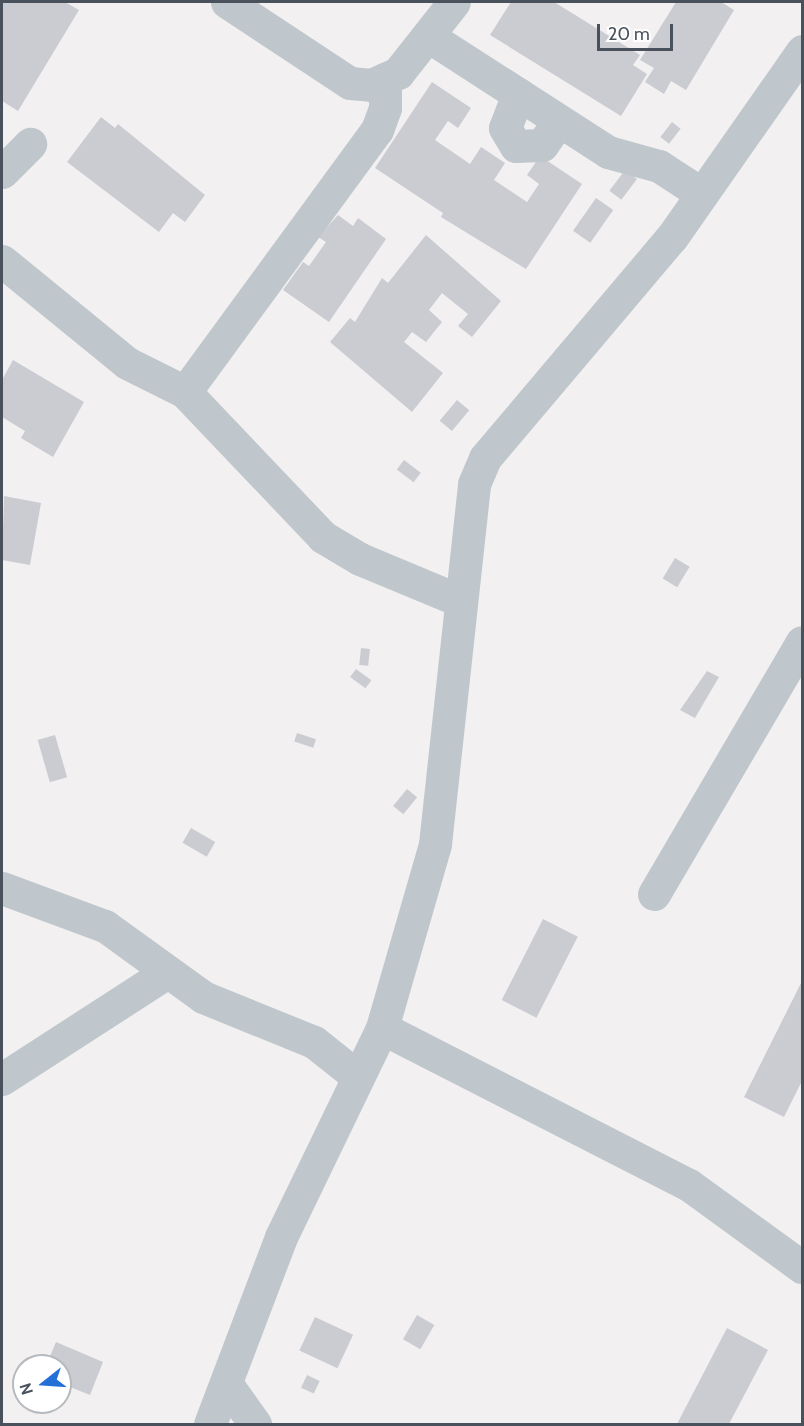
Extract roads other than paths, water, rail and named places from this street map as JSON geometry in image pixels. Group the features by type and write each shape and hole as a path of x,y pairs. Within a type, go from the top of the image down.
{"street":[{"path":"227,2 350,83 371,86 398,73 454,2"},
{"path":"428,36 608,152 659,166 702,194"},
{"path":"210,1425 228,1386 281,1237 382,1028 435,844 474,484 485,458 702,194 802,51"},
{"path":"185,392 377,130 385,108 385,79"},
{"path":"519,94 505,128 516,146 542,145 559,121"},
{"path":"2,172 30,144"},
{"path":"2,261 127,363 185,392 323,537 360,559 461,601"},
{"path":"654,894 802,642"},
{"path":"2,888 105,926 166,973 203,997 314,1042 358,1077"},
{"path":"2,1078 166,973"},
{"path":"382,1028 689,1185 802,1268"},
{"path":"228,1386 255,1425"}]}
